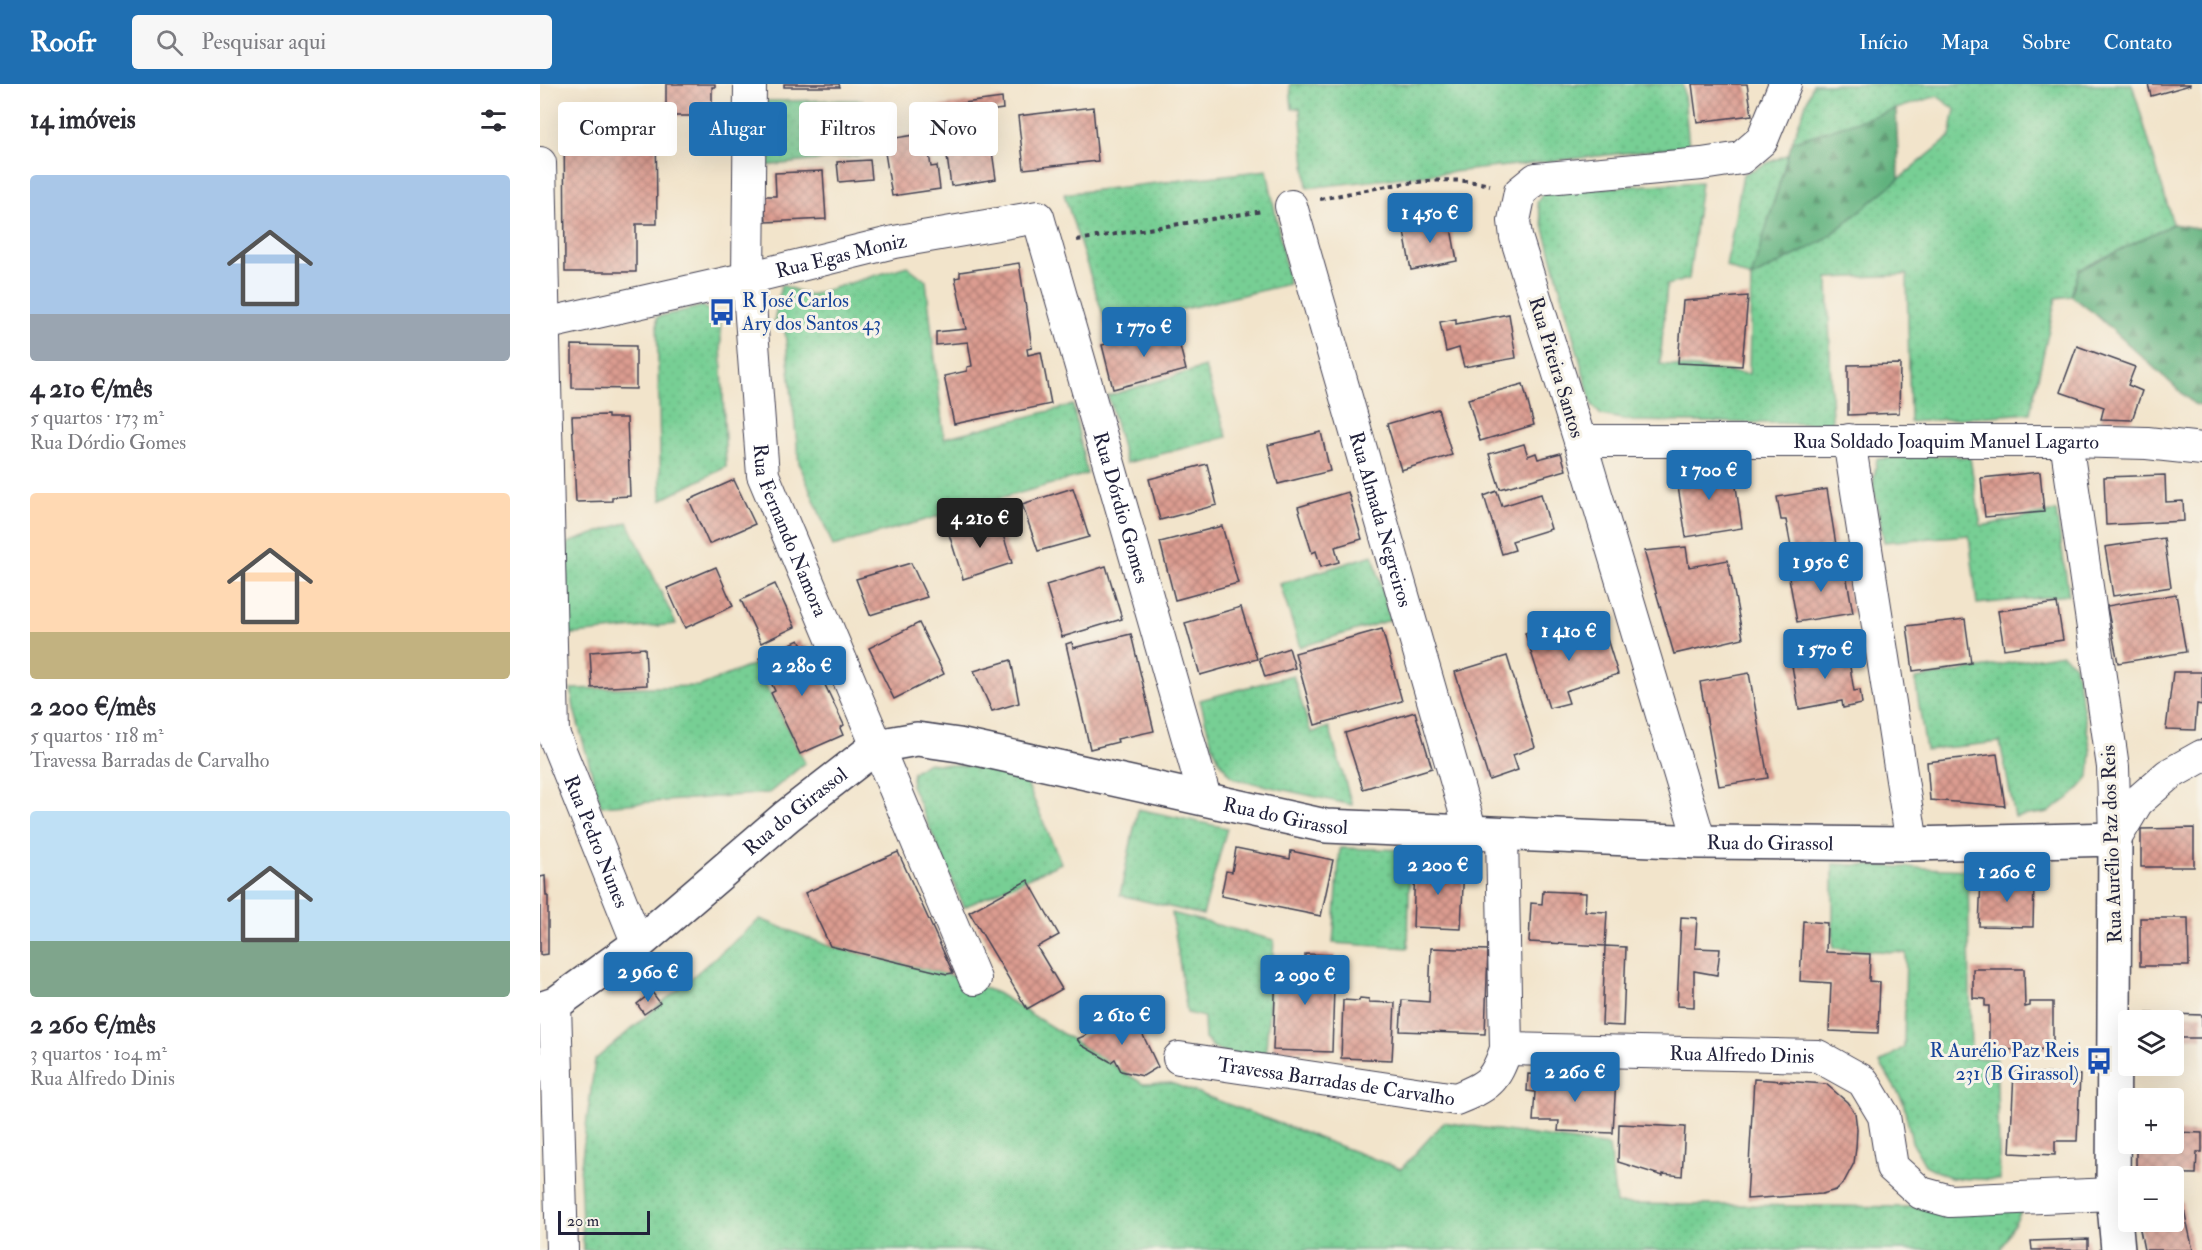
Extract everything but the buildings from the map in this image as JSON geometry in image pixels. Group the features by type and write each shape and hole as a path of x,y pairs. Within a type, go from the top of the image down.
{"street":[{"name":"Rua Fernando Namora","path":"750,84 748,278 764,475 975,979"},
{"name":"Rua Piteira Santos","path":"1700,842 1581,441 1516,237 1514,221 1520,192 1536,179 1702,164 1741,158 1762,140 1785,84"},
{"name":"Rua Pedro Nunes","path":"540,163 553,733 638,944"},
{"name":"Rua Almada Negreiros","path":"1291,206 1486,833"},
{"name":"Rua Egas Moniz","path":"542,324 748,278 894,242 1041,232"},
{"name":"Rua Dórdio Gomes","path":"1041,232 1205,798"},
{"path":"1849,440 1912,844"},
{"name":"Rua Soldado Joaquim Manuel Lagarto","path":"1581,441 2066,441 2146,443 2202,449"},
{"name":"Rua Aurélio Paz dos Reis","path":"2066,441 2113,767 2115,839 2113,1194 2118,1250"},
{"name":"Rua do Girassol","path":"548,1006 638,944 787,816 877,746 917,739 959,745 1326,826 1700,842 1912,844 2115,839"},
{"path":"2115,839 2137,802 2168,775 2202,756"},
{"name":"Travessa Barradas de Carvalho","path":"1179,1058 1456,1099 1480,1089 1498,1072 1506,1049 1486,833"},
{"path":"548,1006 562,1250"},
{"name":"Rua Alfredo Dinis","path":"1506,1049 1818,1056 1863,1081 1884,1116 1892,1167 1921,1193 1950,1201 2113,1194"}],"path":[{"path":"1041,232 1291,206 1415,182 1469,180"}],"green space":[{"path":"1290,84 1683,84 1689,146 1307,188 1300,108 1292,109"},
{"path":"1813,84 2132,84 2173,224 2079,270 2071,296 2056,298 2030,413 1910,422 1907,275 1828,278 1832,424 1633,421 1601,415 1592,405 1537,203 1544,191 1701,182 1689,279 1667,285 1660,364 1749,374 1751,278 1726,266 1743,174 1788,154 1752,277 1823,241 1950,137 1955,109 1937,96 1792,142"},
{"path":"862,100 862,102 799,102 799,156 855,156 765,166 765,156 787,156 787,102 763,101"},
{"path":"1896,109 1899,179 1823,241 1751,278 1792,142"},
{"path":"1267,170 1289,284 1107,327 1064,194"},
{"path":"2173,224 2202,229 2202,406 2194,404 2095,314 2071,296 2079,270"},
{"path":"907,266 926,281 944,438 1073,405 1087,474 833,546 799,463 785,331 774,322 781,285 810,295"},
{"path":"703,306 720,318 726,467 661,500 657,317"},
{"path":"1205,367 1227,437 1126,463 1108,396"},
{"path":"1950,455 1970,458 1981,526 2056,511 2069,595 1977,604 1969,535 1884,542 1873,485 1877,459"},
{"path":"628,522 676,624 565,635 568,543"},
{"path":"1373,555 1390,620 1300,647 1280,584"},
{"path":"2062,654 2075,665 2091,751 2089,777 2073,795 2049,812 2015,817 2000,742 1926,750 1915,679"},
{"path":"755,664 805,763 769,793 601,806 574,709 571,689 700,686"},
{"path":"1293,675 1311,733 1329,727 1352,805 1235,779 1221,763 1216,753 1200,700"},
{"path":"926,763 1021,770 1061,863 964,907 911,785 913,772"},
{"path":"1138,809 1227,828 1203,915 1120,895"},
{"path":"1340,848 1410,850 1408,948 1333,943"},
{"path":"1833,864 1968,870 1971,1057 1996,1059 2000,1180 1950,1178 1925,1165 1912,1142 1903,1101 1880,1063 1904,1047 1906,953 1833,948"},
{"path":"1172,913 1274,940 1265,1063 1215,1049 1205,1039 1204,1017 1187,1013"},
{"path":"760,919 829,946 947,974 997,993 1143,1084 1171,1083 1401,1169 1444,1122 1609,1146 1616,1204 2023,1208 2000,1250 583,1250 580,1172 595,1060"}],"place":[{"name":"R José Carlos Ary dos Santos 43","path":"722,312"},
{"name":"R Aurélio Paz Reis 231 (B Girassol)","path":"2099,1061"}]}
